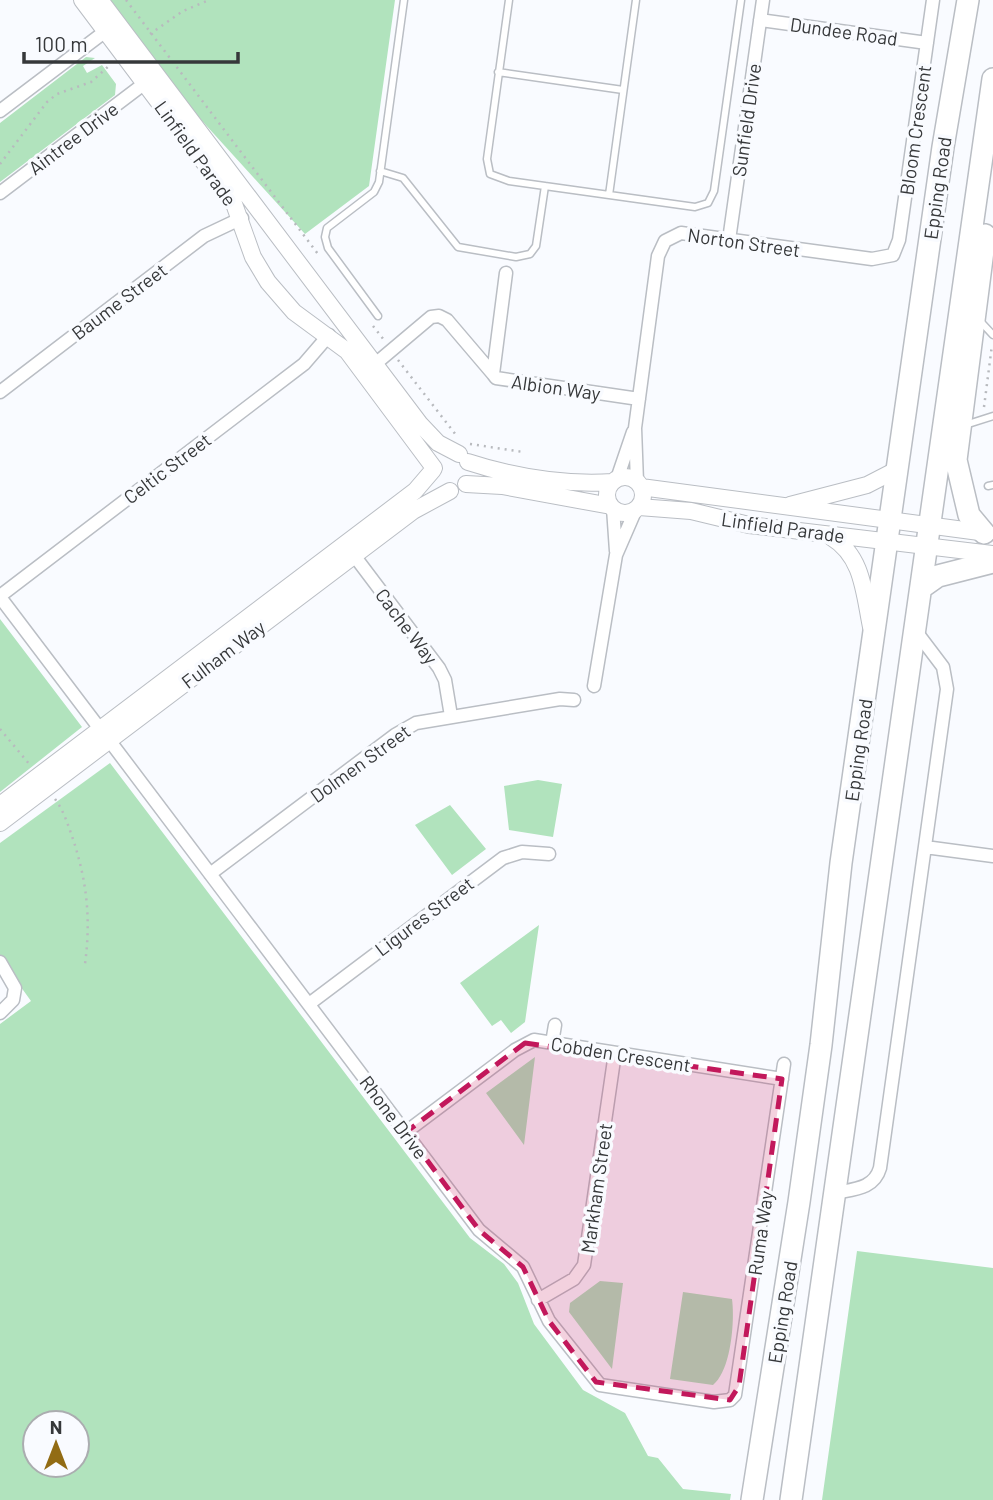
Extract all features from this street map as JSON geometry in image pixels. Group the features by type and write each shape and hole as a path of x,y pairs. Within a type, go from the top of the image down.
{"main road":[{"name":"Epping Road","path":"752,1500 801,1189 821,1045 841,863 943,147 968,0"},
{"name":"Epping Road","path":"791,1500 993,79"},
{"path":"984,146 989,207 956,460 963,499 969,515 988,533"},
{"path":"921,588 938,576 993,562"}],"street":[{"name":"Linfield Parade","path":"82,0 111,27 430,436 464,458 514,475 584,483 615,480"},
{"name":"Linfield Parade","path":"100,0 111,27"},
{"name":"Sunfield Drive","path":"729,240 763,0"},
{"name":"Bloom Crescent","path":"889,257 896,252 900,240 933,0"},
{"name":"Dundee Road","path":"760,20 927,43"},
{"path":"0,111 111,27"},
{"name":"Linfield Parade","path":"128,50 145,83 230,197 242,218 253,257 268,282 294,312 329,335 350,355 433,469"},
{"name":"Aintree Drive","path":"0,193 145,83"},
{"name":"Baume Street","path":"0,392 204,236 242,218"},
{"name":"Norton Street","path":"639,484 635,428 661,247 668,237 675,233 872,259 889,257"},
{"name":"Albion Way","path":"506,273 493,374 496,379 639,399"},
{"path":"374,365 431,317 439,316 447,320 493,374"},
{"name":"Celtic Street","path":"0,596 304,365 329,335"},
{"name":"Norton Street","path":"615,480 635,428"},
{"path":"466,484 471,474 464,458 446,454 433,469 436,481 450,491 466,484 502,486 612,507 624,513 637,508"},
{"name":"Fulham Way","path":"0,823 43,782 349,549 415,491 433,469"},
{"path":"781,507 867,485 898,469"},
{"path":"594,686 616,555 608,491 615,480 628,477 639,484 643,497 616,555"},
{"name":"Linfield Parade","path":"639,484 781,507 889,530 927,546 993,554"},
{"name":"Fulham Way","path":"349,549 450,491"},
{"name":"Linfield Parade","path":"637,508 691,511 749,525 826,534 889,530"},
{"path":"889,530 929,524 988,533"},
{"path":"826,534 846,545 855,557 874,640"},
{"name":"Cache Way","path":"349,549 439,668 445,680 452,716"},
{"path":"0,596 105,735"},
{"path":"835,1193 874,1182 880,1168 947,682 939,661 915,630"},
{"name":"Dolmen Street","path":"210,874 395,735 416,723 560,699 574,700"},
{"name":"Rhone Drive","path":"105,735 479,1230 523,1267 548,1321 600,1385 714,1402 730,1400"},
{"name":"Fulham Way","path":"0,805 43,782"},
{"path":"925,847 993,856"},
{"name":"Ligures Street","path":"309,1004 503,858 523,852 549,854"},
{"path":"0,962 15,988 13,1000 0,1013"},
{"path":"552,1043 555,1025"},
{"name":"Cobden Crescent","path":"406,1132 525,1043 534,1040 782,1079"},
{"name":"Markham Street","path":"538,1300 574,1279 584,1265 615,1052"},
{"name":"Ruma Way","path":"730,1400 739,1386 784,1064"}],"lane":[{"path":"378,316 328,248 325,237 332,223 373,192 380,171 404,0"},
{"path":"509,0 488,170 500,179 695,207 711,200 741,0"},
{"path":"609,195 636,0"},
{"path":"498,72 623,90"},
{"path":"380,171 403,178 458,247 516,257 530,254 536,246 545,186"},
{"path":"975,313 993,335"},
{"path":"942,438 961,425 993,416"}],"path":[{"path":"126,0 319,254"},
{"path":"0,164 47,102 57,94 90,82 128,50 183,11 209,0"},
{"path":"369,320 458,438 473,444 523,452"},
{"path":"982,421 993,341"},
{"path":"0,729 62,808 84,876 90,919 85,964"}],"highlighted area":[{"path":"525,1043 782,1079 739,1386 730,1400 596,1382 549,1321 523,1267 479,1230 406,1132"}],"green space":[{"path":"108,0 395,0 369,186 305,234 134,46"},
{"path":"86,57 95,58 83,66 87,73 102,65 116,84 115,95 0,182 0,123"},
{"path":"0,619 82,727 0,792"},
{"path":"110,763 470,1238 504,1264 518,1283 534,1324 583,1390 625,1413 648,1456 658,1458 683,1489 731,1494 730,1500 0,1500 0,1024 31,1001 0,958 0,843"},
{"path":"538,780 562,784 553,837 509,830 504,786"},
{"path":"450,805 486,849 452,875 415,825"},
{"path":"539,925 525,1022 511,1033 501,1020 492,1026 460,983"},
{"path":"535,1057 524,1145 486,1093"},
{"path":"857,1251 993,1268 993,1500 822,1500"},
{"path":"600,1281 623,1283 612,1369 569,1312 570,1303"},
{"path":"683,1292 732,1299 733,1320 728,1357 724,1369 713,1385 670,1379"}]}
